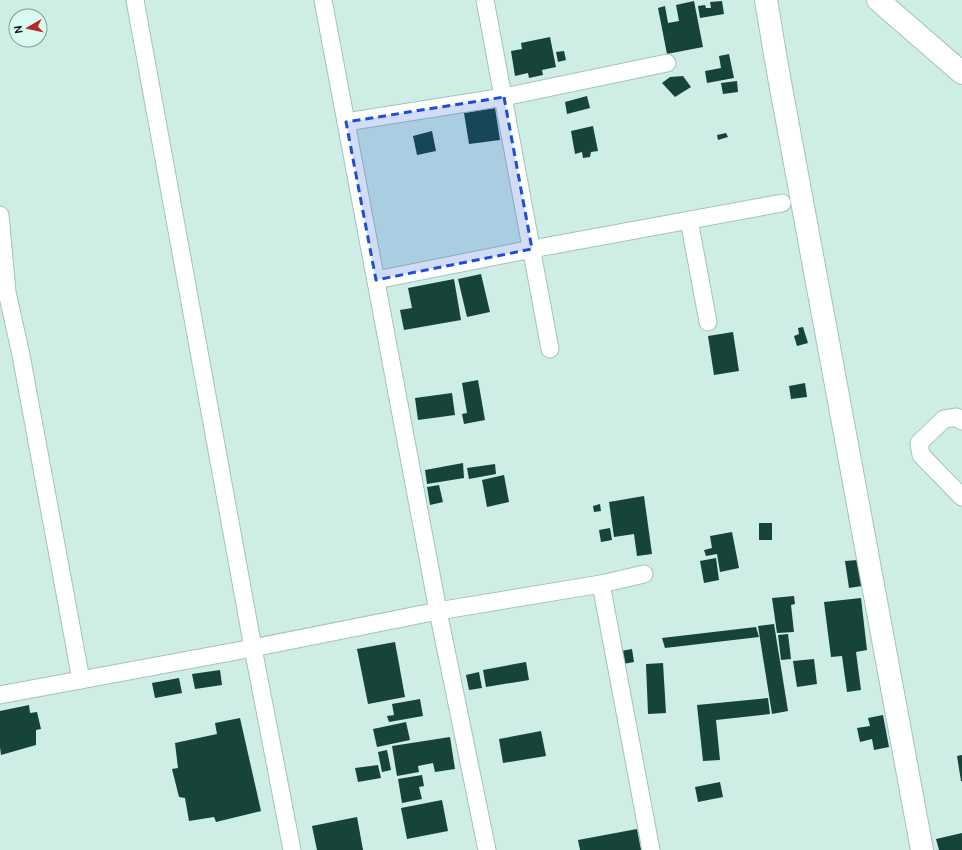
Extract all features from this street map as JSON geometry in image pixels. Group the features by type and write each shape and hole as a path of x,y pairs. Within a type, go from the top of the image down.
{"street":[{"path":"135,0 253,648 292,850"},
{"path":"323,0 438,611 487,850"},
{"path":"485,0 550,349"},
{"path":"766,0 778,73 922,850"},
{"path":"878,0 962,73"},
{"path":"346,122 504,97 667,63"},
{"path":"376,280 532,249 782,203"},
{"path":"0,215 7,292 21,355 81,680"},
{"path":"689,220 708,322"},
{"path":"962,420 957,417 944,419 919,443 921,455 962,497"},
{"path":"0,695 253,648 438,611 601,584 644,574"},
{"path":"601,584 651,850"}],"highlighted area":[{"path":"504,97 532,249 376,280 346,122"}],"building":[{"path":"694,1 703,47 667,54 658,8 665,6 668,23 679,21 676,5"},
{"path":"722,1 724,14 700,18 698,6 705,5 706,8 711,8 710,2"},
{"path":"550,37 556,67 542,70 543,75 529,78 528,73 515,76 511,51 522,49 521,43"},
{"path":"564,51 566,60 558,62 556,52"},
{"path":"729,54 734,78 707,83 705,71 721,68 719,56"},
{"path":"683,76 691,87 675,97 662,83 670,77"},
{"path":"737,81 738,92 723,94 721,83"},
{"path":"587,96 590,108 567,114 565,102"},
{"path":"495,108 500,140 469,144 464,113"},
{"path":"593,126 598,151 591,152 590,157 583,158 582,152 575,154 571,131"},
{"path":"432,131 436,151 417,155 413,136"},
{"path":"726,133 728,137 718,140 717,135"},
{"path":"481,274 490,312 467,317 458,279"},
{"path":"454,279 461,320 404,330 400,310 412,308 408,288"},
{"path":"803,327 808,343 797,346 794,336 799,334 798,328"},
{"path":"733,332 739,371 714,375 708,336"},
{"path":"478,380 485,420 464,424 462,414 467,413 462,383"},
{"path":"805,383 807,397 791,399 789,386"},
{"path":"452,393 455,415 418,420 415,398"},
{"path":"463,463 464,478 427,484 425,470"},
{"path":"495,464 496,474 469,479 467,468"},
{"path":"504,475 509,502 487,507 482,480"},
{"path":"439,485 443,502 430,505 427,487"},
{"path":"644,496 652,554 637,556 634,534 614,537 609,502"},
{"path":"600,504 601,511 594,512 593,506"},
{"path":"759,523 772,523 772,540 759,540"},
{"path":"610,528 612,540 601,542 599,530"},
{"path":"732,532 739,568 720,572 717,554 706,556 704,550 712,548 710,536"},
{"path":"716,558 719,580 704,583 700,561"},
{"path":"858,560 862,586 849,588 845,561"},
{"path":"794,596 795,604 791,605 794,632 777,633 772,598"},
{"path":"861,598 867,650 856,652 861,690 847,692 842,656 831,657 824,602"},
{"path":"774,624 788,711 772,714 758,626"},
{"path":"756,627 759,637 665,648 662,638"},
{"path":"788,634 791,659 781,660 778,635"},
{"path":"395,642 405,697 368,704 357,649"},
{"path":"632,649 634,662 623,664 621,651"},
{"path":"814,659 817,684 797,687 793,661"},
{"path":"526,662 529,680 486,687 483,670"},
{"path":"663,663 666,713 648,714 646,664"},
{"path":"220,670 222,685 195,689 192,674"},
{"path":"479,672 482,688 469,690 466,675"},
{"path":"179,678 182,693 155,698 152,683"},
{"path":"768,698 770,714 716,720 720,760 703,761 697,705"},
{"path":"420,699 423,716 389,722 387,716 394,715 392,704"},
{"path":"29,705 30,713 37,712 41,729 36,730 36,745 1,755 0,711"},
{"path":"883,715 889,747 874,750 872,739 860,742 857,728 870,726 868,718"},
{"path":"240,718 261,811 216,822 214,817 189,821 185,798 179,797 172,769 178,768 175,743 217,734 215,723"},
{"path":"406,722 410,740 377,747 373,729"},
{"path":"541,731 546,756 503,763 499,739"},
{"path":"450,737 455,769 435,772 433,763 418,766 419,772 397,776 392,746"},
{"path":"387,750 391,770 382,772 378,752"},
{"path":"962,755 962,781 961,781 957,756"},
{"path":"378,765 381,778 358,782 355,768"},
{"path":"422,775 424,786 419,787 422,799 402,803 398,779"},
{"path":"720,782 723,797 698,802 695,787"},
{"path":"442,800 448,831 407,839 401,808"},
{"path":"357,817 363,850 317,850 312,826"},
{"path":"637,829 641,850 580,850 578,840"},
{"path":"962,833 962,850 939,850 936,839"}]}
